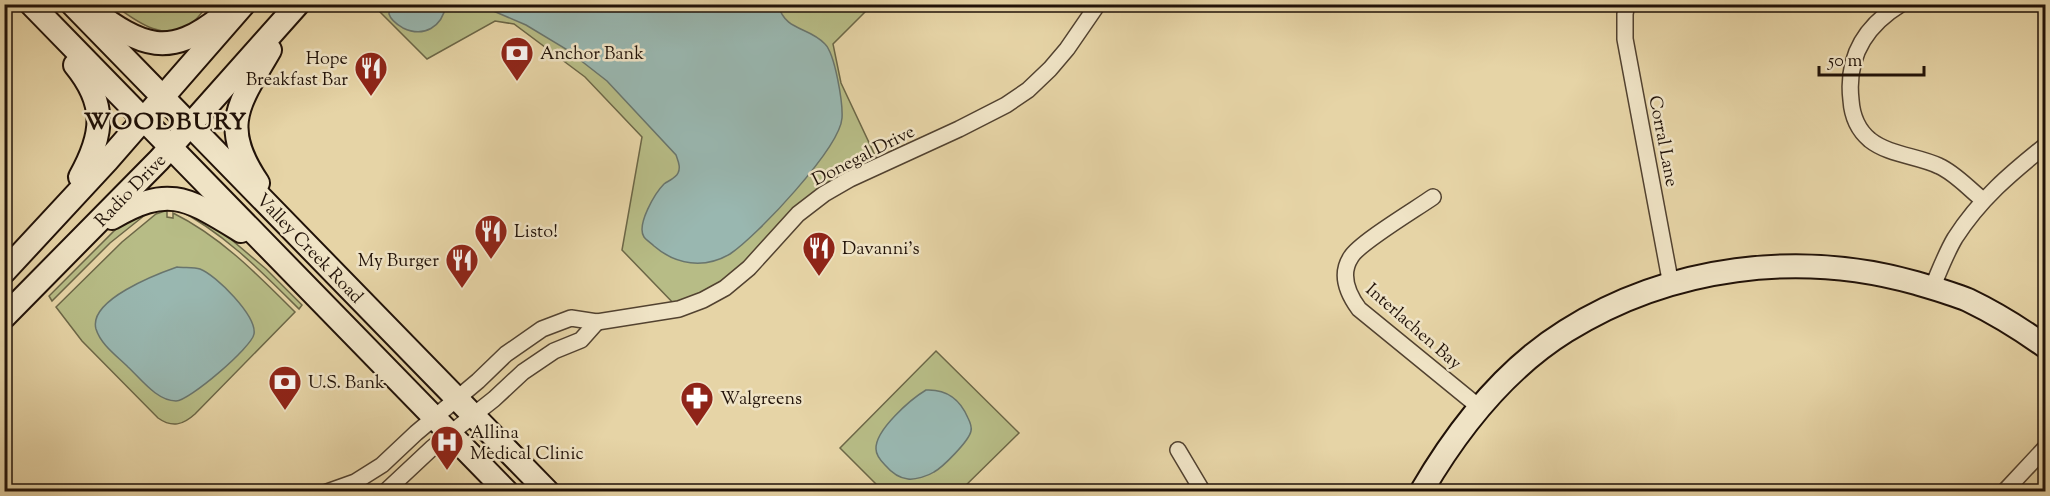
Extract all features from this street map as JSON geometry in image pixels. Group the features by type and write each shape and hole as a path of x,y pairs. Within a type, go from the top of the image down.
{"main road":[{"name":"Valley Creek Road","path":"29,4 507,492"},
{"path":"29,4 86,80 94,94 98,108 99,131 94,151 63,209"},
{"name":"Valley Creek Road","path":"72,4 548,492"},
{"path":"85,4 129,34 145,41 163,43 195,36 237,4"},
{"name":"Radio Drive","path":"4,272 63,209 244,4"},
{"path":"284,222 246,164 238,145 236,127 243,98 295,8"},
{"name":"Radio Drive","path":"4,317 171,147 295,8"},
{"path":"88,233 139,203 159,198 175,198 201,207 270,249"},
{"path":"1422,492 1436,465 1479,407 1533,356 1566,331 1622,301 1715,273 1758,267 1802,265 1838,267 1869,273 1932,288 1965,299 1996,315 2046,347"}],"street":[{"name":"Donegal Drive","path":"327,492 369,474 506,354 542,329 571,318 597,322 679,309 725,288 749,268 798,214 824,194 850,179 959,129 1006,105 1028,90 1067,49 1098,4"},
{"name":"Corral Lane","path":"1628,4 1625,14 1625,39 1671,285"},
{"path":"1901,4 1873,26 1859,45 1851,67 1852,112 1860,128 1871,141 1887,149 1921,158 1942,167 1983,200"},
{"path":"1932,288 1954,239 1983,200 2008,175 2046,145"},
{"name":"Interlachen Bay","path":"1433,197 1351,257 1346,269 1346,282 1349,295 1359,309 1479,407"},
{"path":"385,492 523,372 554,351 581,340 597,322"},
{"path":"2004,492 2046,447"},
{"path":"1178,450 1203,492"}],"green space":[{"path":"114,5 208,5 192,23 182,29 161,31 141,23"},
{"path":"373,5 872,5 833,44 841,83 880,166 824,194 749,268 679,309 622,250 642,137 585,77 514,24 495,21 427,59"},
{"path":"175,208 207,219 266,269 302,305 299,309 225,240"},
{"path":"150,211 110,243 52,301 49,296 125,220"},
{"path":"167,211 167,217 173,218 173,213 207,233 253,270 295,312 195,414 177,424 158,418 82,341 56,307 122,242 156,214"},
{"path":"936,351 1019,433 960,491 883,491 840,448"}],"water":[{"path":"446,4 444,13 436,25 418,32 403,28 393,21 389,14 391,5"},
{"path":"483,5 778,5 786,20 818,38 829,49 838,79 841,102 842,118 838,132 813,170 742,245 730,254 710,262 681,261 654,246 642,232 644,217 656,194 678,173 676,155 607,81 566,49 526,25"},
{"path":"177,267 200,269 216,279 249,317 254,334 243,350 219,372 183,399 176,401 156,393 105,345 96,329 96,318 102,308 113,298 140,282"},
{"path":"926,390 940,391 952,396 965,411 971,431 961,447 938,469 921,477 904,478 892,472 880,459 876,451 877,441 887,424"}],"place":[{"name":"Anchor Bank","path":"517,82"},
{"name":"Hope Breakfast Bar","path":"371,97"},
{"name":"Listo!","path":"491,260"},
{"name":"Davanni's","path":"819,277"},
{"name":"My Burger","path":"462,289"},
{"name":"U.S. Bank","path":"285,411"},
{"name":"Walgreens","path":"697,427"},
{"name":"Allina Medical Clinic","path":"447,471"}],"district":[{"name":"WOODBURY","path":"166,121"}]}
